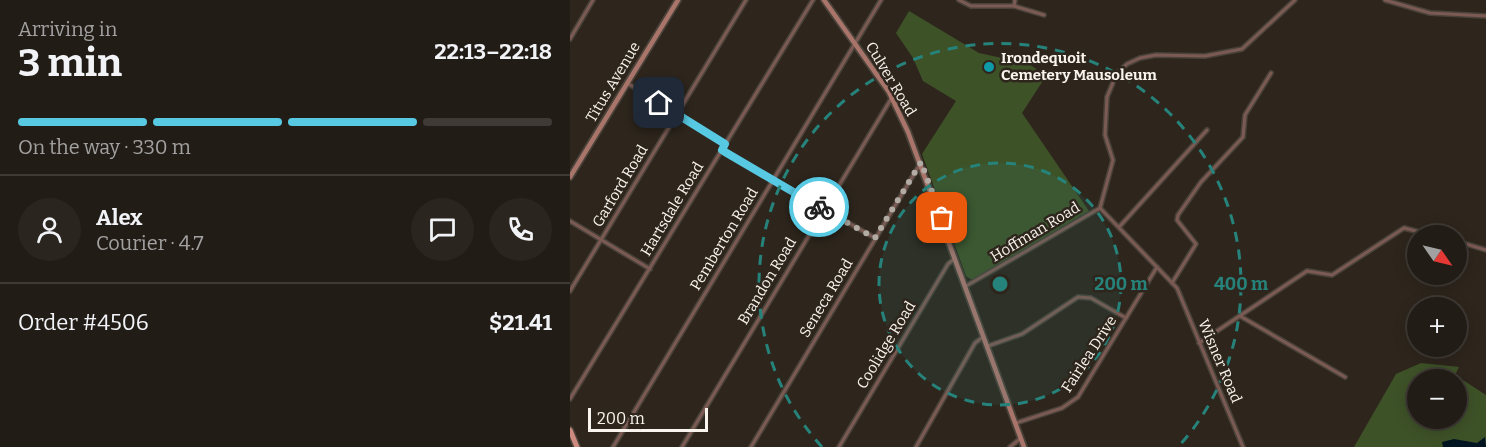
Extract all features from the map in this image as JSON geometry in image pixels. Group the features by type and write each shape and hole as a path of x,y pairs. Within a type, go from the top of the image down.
{"main road":[{"name":"Titus Avenue","path":"570,177 678,0"},
{"name":"Culver Road","path":"824,0 892,98 921,162 1024,447"},
{"path":"570,430 577,447"}],"street":[{"path":"570,39 593,0"},
{"name":"Garford Road","path":"570,291 746,0"},
{"name":"Hartsdale Road","path":"570,399 813,0"},
{"name":"Pemberton Road","path":"613,447 881,0"},
{"path":"959,0 971,6 1014,6 1044,15"},
{"path":"1014,6 1015,0"},
{"name":"Hoffman Road","path":"966,286 1100,208 1113,160 1105,135 1107,97 1117,73 1127,64 1140,58 1156,55 1205,57 1242,48 1295,0"},
{"path":"1385,0 1430,13 1486,16"},
{"path":"1172,283 1196,244 1177,220 1178,215 1198,187 1243,137 1245,115 1271,73"},
{"path":"627,83 725,144"},
{"name":"Brandon Road","path":"682,447 892,98"},
{"path":"1120,226 1207,130"},
{"path":"722,150 875,238"},
{"name":"Seneca Road","path":"751,447 921,162"},
{"name":"Wisner Road","path":"1100,208 1120,226 1172,283 1243,447"},
{"path":"570,221 650,269"},
{"path":"1199,343 1307,271 1332,275 1404,228 1407,229"},
{"path":"1467,244 1486,250"},
{"name":"Coolidge Road","path":"839,447 948,264 956,258"},
{"name":"Fairlea Drive","path":"1016,424 1074,401 1157,267"},
{"path":"988,346 1022,334 1078,297 1091,298 1126,318"},
{"path":"1240,316 1345,376"},
{"path":"916,447 975,343 985,336"},
{"path":"1010,447 1021,438"}],"green space":[{"path":"909,11 979,53 1029,64 1046,76 1022,113 1089,211 972,280 966,276 922,154 956,101 923,81 913,58 896,33"},
{"path":"1421,363 1459,367 1458,369 1407,369"},
{"path":"1407,369 1407,429 1467,429 1467,383 1486,395 1486,447 1354,447 1396,374"}],"water":[{"path":"1485,437 1486,447 1443,447 1442,442 1454,439 1477,443"}],"way so far":[{"path":"819,207 875,238 921,162 942,218"}],"place":[{"name":"Irondequoit Cemetery Mausoleum","path":"989,67"}],"route":[{"path":"659,103 725,144 722,150 725,152 819,207"}]}
